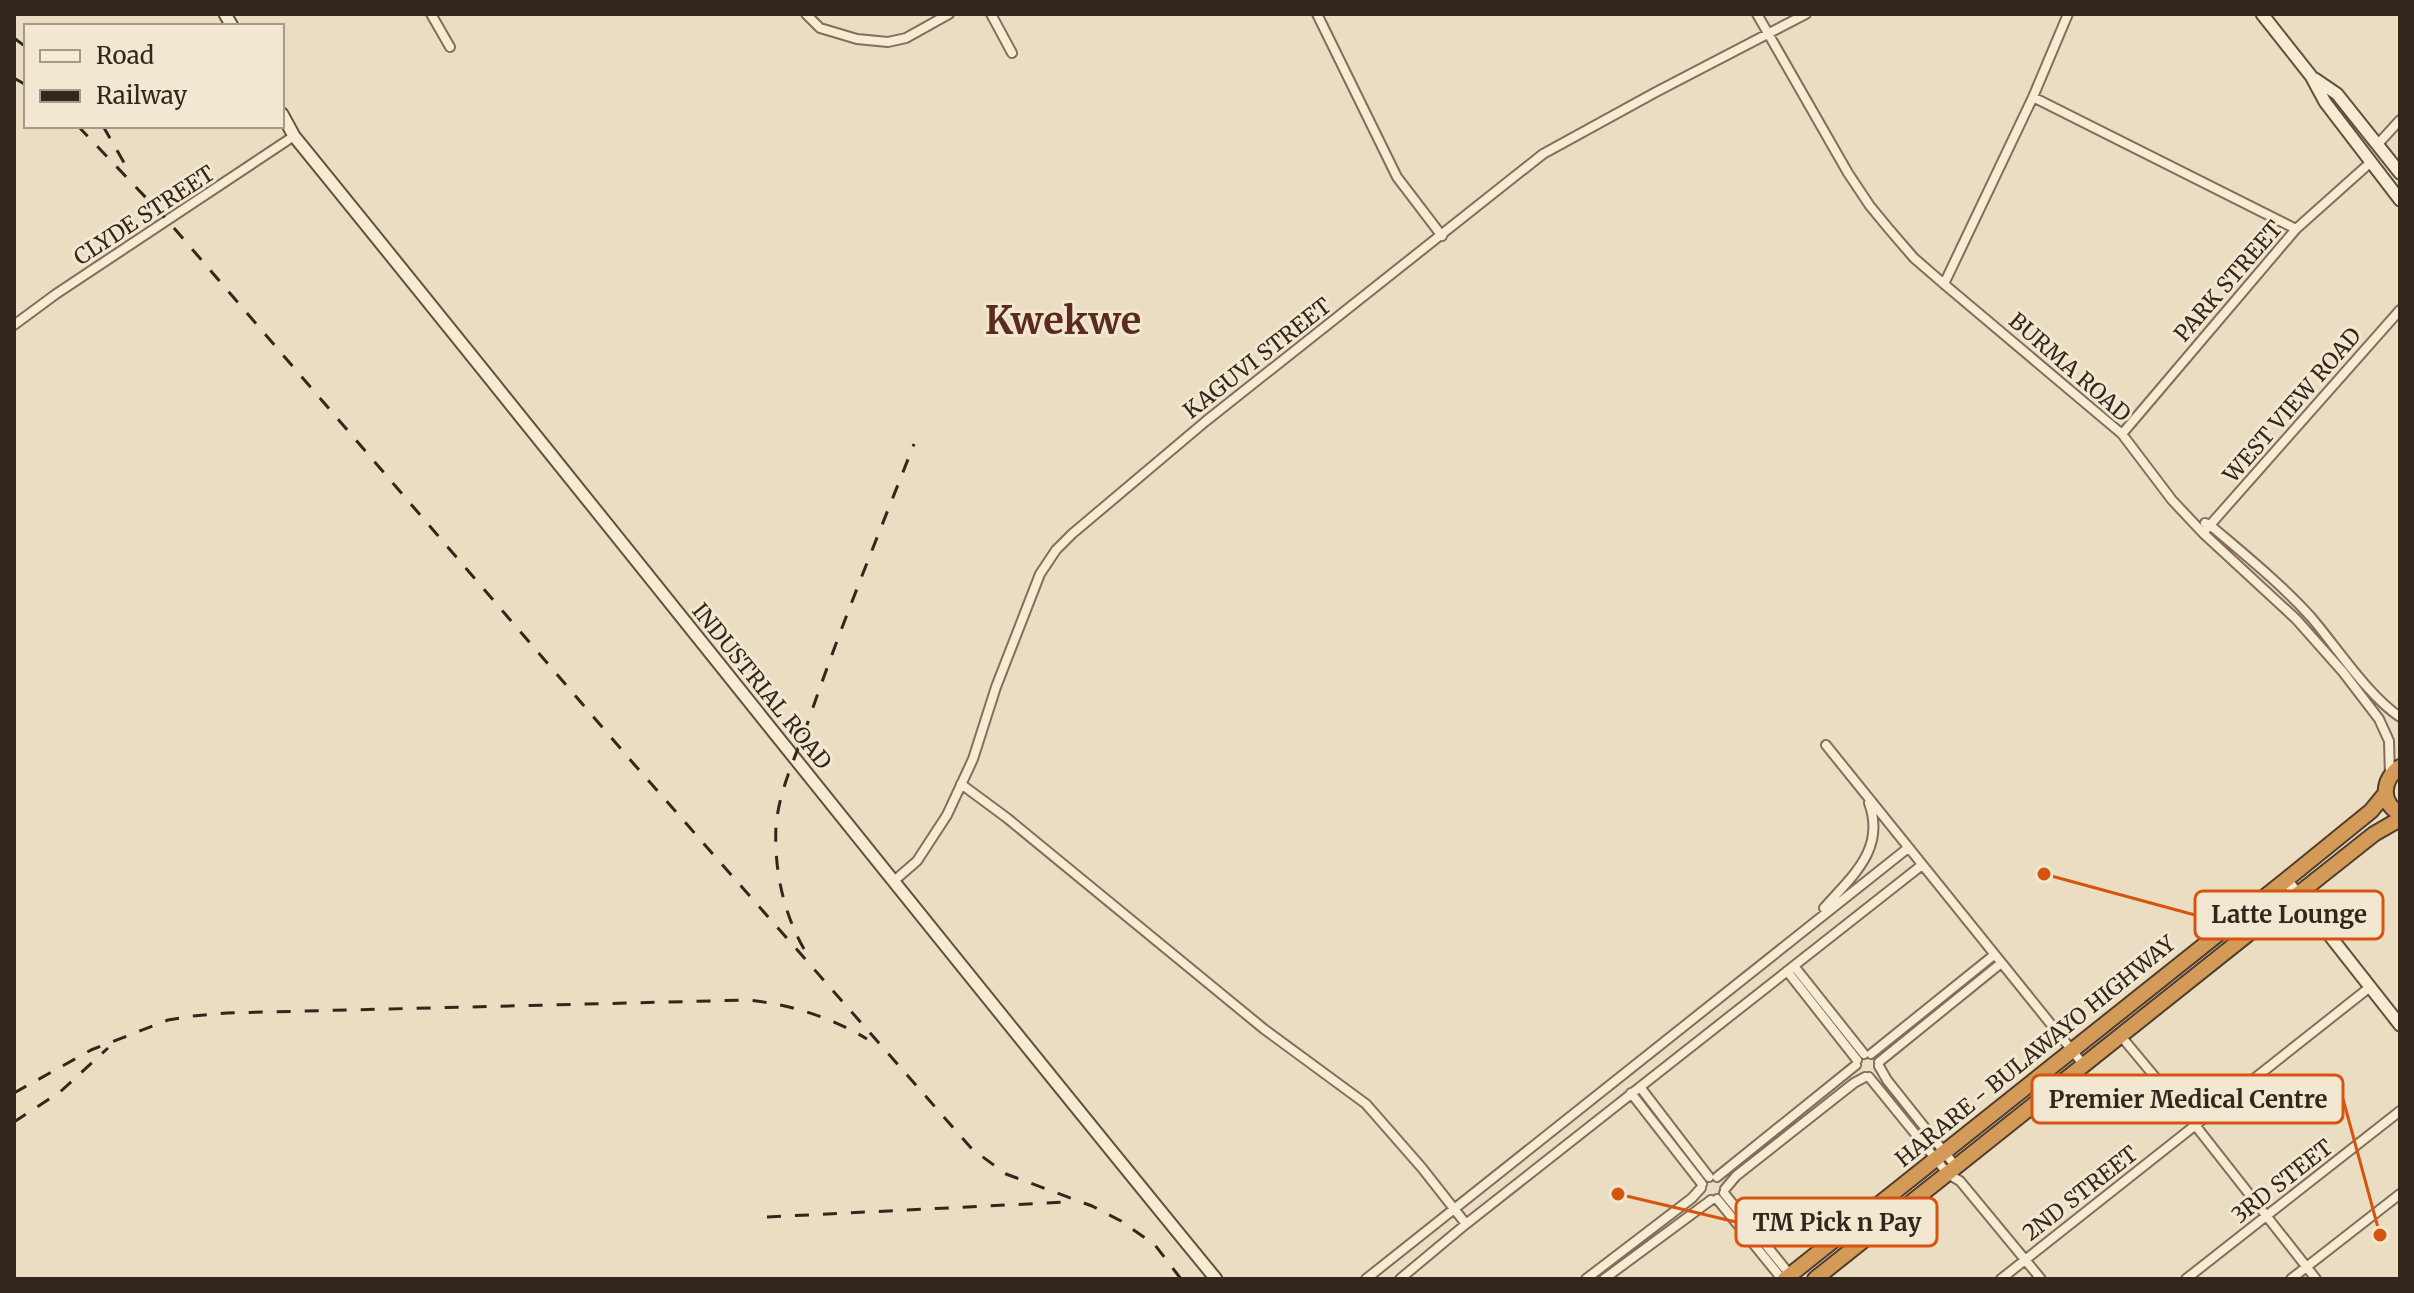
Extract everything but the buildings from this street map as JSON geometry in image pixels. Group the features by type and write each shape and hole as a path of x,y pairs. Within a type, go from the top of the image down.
{"highway":[{"name":"HARARE - BULAWAYO HIGHWAY","path":"1815,1279 1955,1174 2006,1127 2083,1064 2400,816 2388,804 2385,794 2386,783 2397,769"},
{"name":"HARARE - BULAWAYO HIGHWAY","path":"1788,1278 2286,880 2371,811 2385,794"},
{"path":"2257,903 2268,918"},
{"path":"2212,938 2223,953"},
{"path":"1994,1111 2006,1127"}],"street":[{"path":"431,14 450,47"},
{"path":"806,14 820,28 857,39 888,42 906,38 949,14"},
{"path":"991,14 1012,53"},
{"path":"1317,14 1397,177 1442,236"},
{"name":"BURMA ROAD","path":"1757,14 1826,137 1870,206 1914,258 2122,434 2172,500 2203,533 2284,606 2372,708 2385,730 2397,769"},
{"name":"KAGUVI STREET","path":"895,880 917,861 947,815 973,759 996,687 1040,574 1056,550 1082,525 1206,421 1543,154 1806,14"},
{"path":"1944,284 2033,97 2068,14"},
{"path":"2262,14 2311,76 2325,102 2400,200"},
{"path":"2311,76 2337,94 2400,173"},
{"path":"2033,97 2296,229"},
{"name":"INDUSTRIAL ROAD","path":"284,118 294,136 895,880 1022,1043 1216,1279"},
{"path":"2378,144 2400,120"},
{"name":"CLYDE STREET","path":"14,325 294,136"},
{"name":"PARK STREET","path":"2122,434 2296,229 2371,162"},
{"name":"WEST VIEW ROAD","path":"2203,533 2400,310"},
{"path":"2193,519 2210,525 2297,603 2381,702 2400,717"},
{"path":"1826,745 2083,1064"},
{"path":"961,784 1007,818 1264,1029 1366,1104 1466,1224"},
{"path":"1811,924 1851,877 1873,841 1872,812 1865,793"},
{"path":"1366,1279 1908,848"},
{"path":"1400,1279 1922,865"},
{"path":"2286,880 2400,1025"},
{"path":"1586,1279 1692,1198 1713,1177 1994,955"},
{"path":"1604,1279 1719,1195 1736,1176 1854,1083 1876,1073 1879,1064 2000,964"},
{"path":"1790,969 1862,1058 1879,1064 1940,1155 2041,1279"},
{"name":"2ND STREET","path":"2001,1279 2370,987"},
{"path":"2120,1035 2316,1279"},
{"path":"1862,1058 1858,1073 1867,1077 1940,1155"},
{"path":"1640,1087 1713,1177 1723,1181 1719,1195"},
{"path":"1631,1093 1702,1186 1704,1195 1719,1195"},
{"name":"3RD STEET","path":"2186,1279 2400,1111"},
{"path":"1555,1127 1568,1143"},
{"path":"2291,1279 2400,1194"},
{"path":"1719,1195 1788,1278"}],"railway":[{"path":"14,38 24,46"},
{"path":"14,78 24,84"},
{"path":"80,128 168,221 633,763 972,1149 1006,1174 1092,1206 1121,1221 1155,1245 1181,1279"},
{"path":"104,128 126,166"},
{"path":"804,949 790,920 778,874 776,826 781,799 833,652 914,444"},
{"path":"14,1093 91,1050 168,1020 227,1013 749,1000 810,1013 867,1039"},
{"path":"14,1122 60,1092 108,1048"},
{"path":"767,1217 1067,1202"}],"place":[{"name":"Latte Lounge","path":"2044,874"},
{"name":"TM Pick n Pay","path":"1618,1194"},
{"name":"Premier Medical Centre","path":"2380,1235"}],"district":[{"name":"Kwekwe","path":"1063,320"}]}
